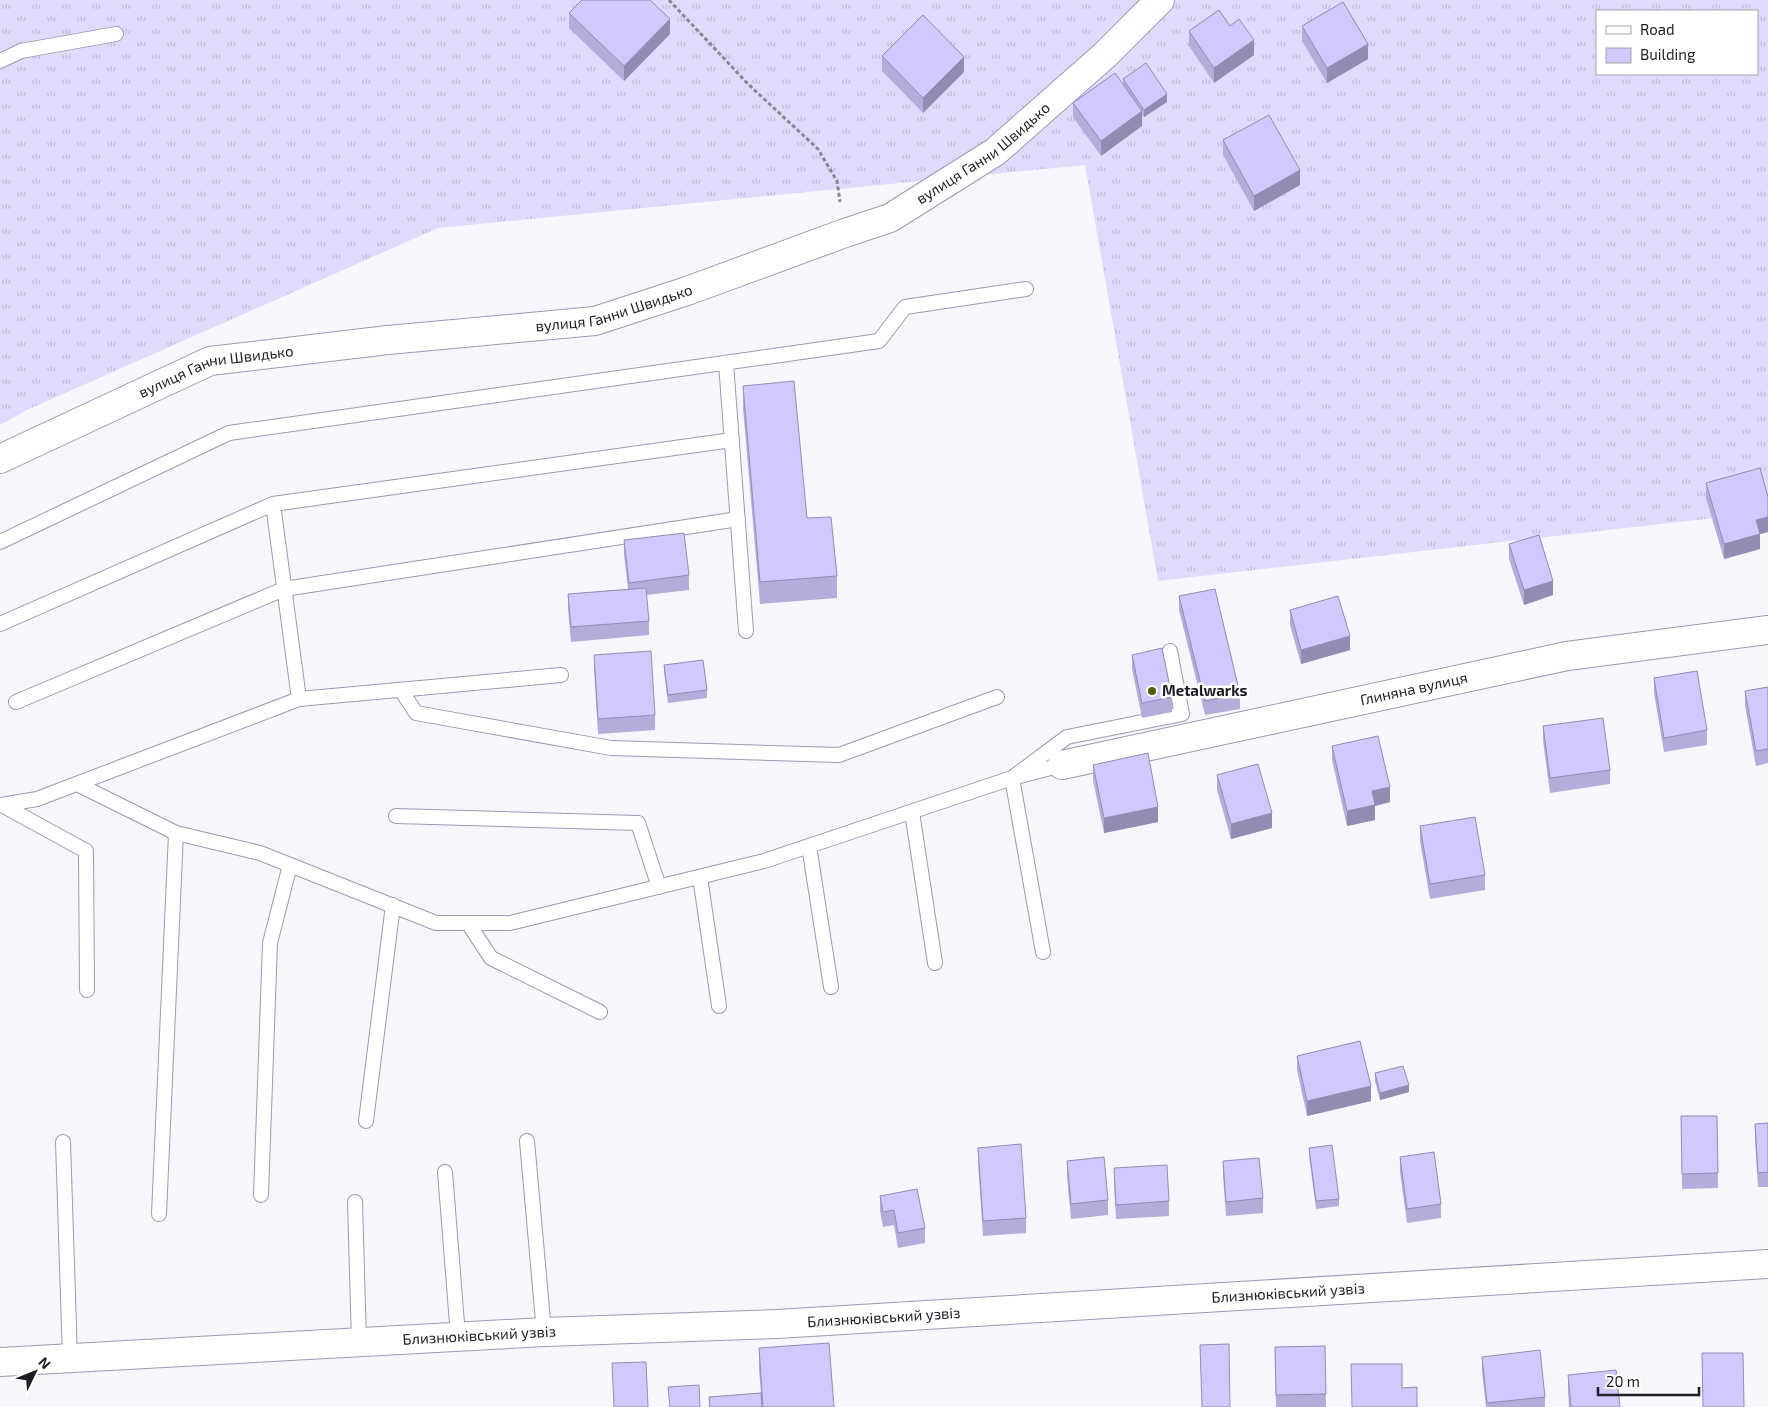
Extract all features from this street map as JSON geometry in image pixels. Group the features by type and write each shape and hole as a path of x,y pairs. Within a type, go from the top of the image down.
{"street":[{"name":"вулиця Ганни Швидько","path":"0,460 210,361 388,340 595,321 890,218 995,152 1105,55 1160,0"},
{"name":"Глиняна вулиця","path":"1062,766 1567,656 1768,630"},
{"name":"Близнюківський узвіз","path":"0,1362 458,1336 777,1324 1768,1264"}],"lane":[{"path":"0,61 21,51 116,34"},
{"path":"0,542 229,433 879,342 905,308 1026,289"},
{"path":"726,363 746,631"},
{"path":"0,624 273,504 732,440"},
{"path":"273,504 299,699"},
{"path":"16,702 284,589 738,519"},
{"path":"1012,778 1067,737 1182,714 1170,651"},
{"path":"1,805 37,799 299,699 561,675"},
{"path":"401,690 416,713 611,748 839,755 997,697"},
{"path":"77,784 176,833 260,853 436,923 510,923 764,861 1012,778 1062,766"},
{"path":"1012,778 1043,952"},
{"path":"1,805 86,851 87,990"},
{"path":"912,812 935,963"},
{"path":"396,816 638,823 659,887"},
{"path":"159,1214 176,833"},
{"path":"809,846 831,987"},
{"path":"261,1195 270,943 290,865"},
{"path":"700,876 719,1006"},
{"path":"366,1121 393,906"},
{"path":"468,923 491,958 600,1012"},
{"path":"528,1141 544,1332"},
{"path":"63,1142 70,1358"},
{"path":"445,1172 458,1336"},
{"path":"355,1202 359,1342"}],"path":[{"path":"669,0 748,84 818,149 837,181 845,233"}],"green space":[{"path":"0,0 1768,0 1768,512 1158,581 1085,165 438,228 27,410 0,425"}],"building":[{"path":"582,0 650,0 670,19 624,66 569,13"},
{"path":"1343,2 1368,44 1327,68 1302,26"},
{"path":"1219,10 1230,26 1239,19 1254,40 1214,68 1189,31"},
{"path":"923,15 964,57 923,98 882,56"},
{"path":"1146,63 1167,94 1144,110 1123,79"},
{"path":"1115,73 1142,111 1101,141 1073,103"},
{"path":"1269,115 1300,170 1254,196 1223,140"},
{"path":"794,381 807,518 831,517 837,576 760,582 743,386"},
{"path":"1760,468 1768,497 1768,517 1756,520 1760,534 1724,544 1706,483"},
{"path":"684,533 689,575 629,583 624,540"},
{"path":"1539,535 1553,581 1524,590 1509,544"},
{"path":"646,588 649,621 571,627 568,594"},
{"path":"1215,589 1240,694 1205,701 1179,596"},
{"path":"1338,596 1350,636 1301,650 1290,610"},
{"name":"Metalwarks","path":"1162,648 1172,697 1142,703 1132,655"},
{"path":"651,651 655,715 598,719 594,655"},
{"path":"703,660 707,690 668,695 664,665"},
{"path":"1697,671 1707,730 1664,738 1654,678"},
{"path":"1768,687 1768,749 1756,751 1745,691"},
{"path":"1603,718 1610,770 1550,778 1543,726"},
{"path":"1378,736 1390,787 1372,791 1375,805 1347,811 1332,746"},
{"path":"1148,753 1158,807 1104,818 1093,765"},
{"path":"1258,764 1272,813 1231,824 1217,775"},
{"path":"1475,817 1485,875 1430,884 1420,826"},
{"path":"1360,1041 1371,1086 1307,1101 1297,1056"},
{"path":"1403,1066 1409,1085 1380,1093 1375,1073"},
{"path":"1681,1116 1717,1116 1718,1173 1682,1174"},
{"path":"1768,1123 1768,1172 1758,1173 1755,1124"},
{"path":"1021,1144 1026,1218 983,1221 978,1148"},
{"path":"1332,1145 1339,1199 1316,1201 1309,1148"},
{"path":"1434,1152 1441,1204 1407,1209 1400,1157"},
{"path":"1104,1157 1108,1200 1071,1204 1067,1161"},
{"path":"1259,1158 1263,1198 1226,1202 1223,1161"},
{"path":"1167,1165 1169,1201 1116,1205 1114,1168"},
{"path":"917,1189 925,1228 898,1233 894,1210 883,1212 880,1196"},
{"path":"829,1343 834,1407 763,1407 759,1348"},
{"path":"1229,1344 1230,1407 1202,1407 1200,1345"},
{"path":"1325,1346 1326,1394 1276,1395 1275,1347"},
{"path":"1540,1350 1545,1397 1487,1403 1482,1357"},
{"path":"1702,1353 1743,1353 1744,1407 1703,1407"},
{"path":"646,1362 648,1407 614,1407 612,1363"},
{"path":"1351,1364 1402,1364 1402,1388 1417,1387 1417,1407 1352,1407"},
{"path":"1616,1370 1620,1407 1571,1407 1568,1375"},
{"path":"699,1385 700,1407 670,1407 668,1387"},
{"path":"761,1393 762,1407 710,1407 709,1397"}],"place":[{"name":"Metalwarks","path":"1152,691"}]}
